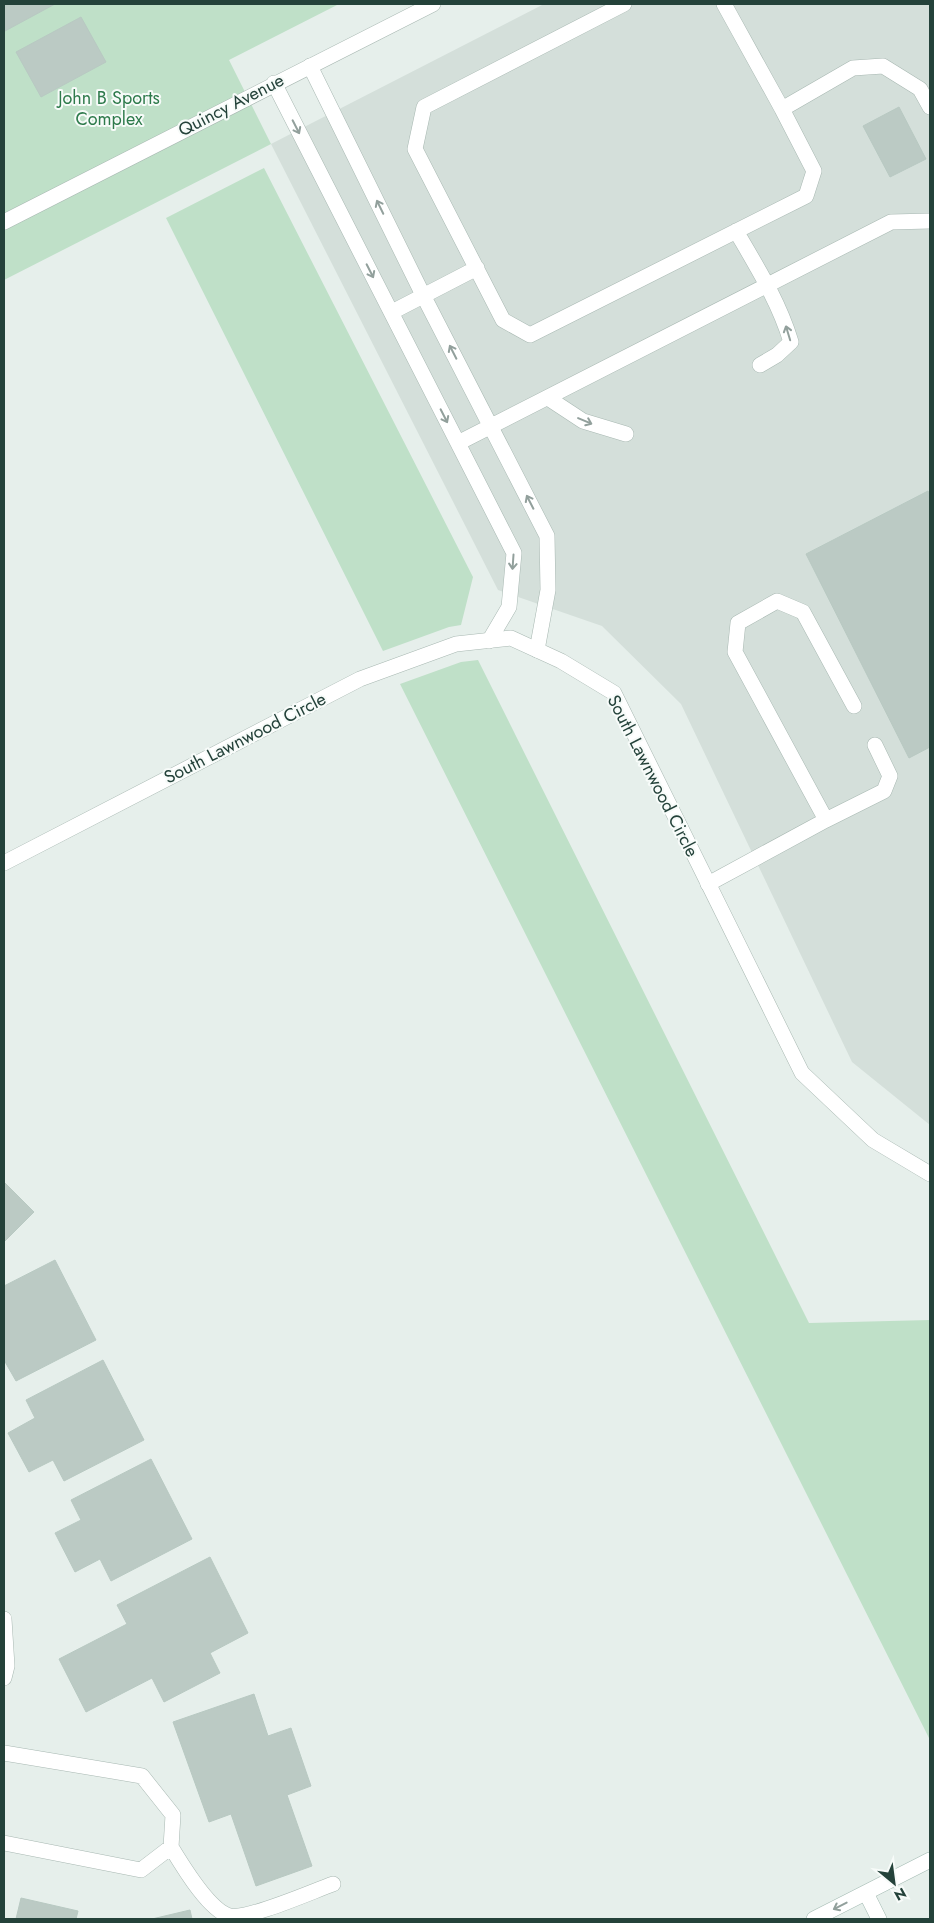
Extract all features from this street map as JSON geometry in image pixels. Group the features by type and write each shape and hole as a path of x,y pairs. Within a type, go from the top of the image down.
{"street":[{"name":"Quincy Avenue","path":"4,222 274,83 433,4"},
{"path":"624,4 424,107 415,149 503,320 530,335 806,196 814,171 782,108 724,4"},
{"path":"310,66 423,295 548,536 548,590 537,650"},
{"path":"782,108 853,68 883,66 920,89 930,107"},
{"path":"274,83 514,553 509,607 489,640"},
{"path":"458,443 891,222 930,221"},
{"path":"736,232 768,286 785,320 791,342 778,355 760,365"},
{"path":"392,312 477,268"},
{"path":"548,398 583,421 626,434"},
{"path":"826,820 735,652 738,623 777,601 803,612 854,706"},
{"name":"South Lawnwood Circle","path":"4,863 360,679 456,644 511,638 561,661 614,693 802,1073 873,1140 930,1174"},
{"path":"708,884 884,791 890,776 875,745"},
{"path":"4,1619 6,1666 4,1678"},
{"path":"4,1753 142,1776 173,1815 171,1847 209,1902 230,1916 253,1913 333,1884"},
{"path":"4,1843 140,1870 171,1847"},
{"path":"814,1919 930,1860"},
{"path":"866,1893 879,1919"}],"shaded area":[{"path":"544,4 930,4 930,1125 852,1062 681,704 602,626 498,590 271,144"}],"green space":[{"name":"John B Sports Complex","path":"4,4 339,4 229,60 271,144 4,280"},
{"path":"264,168 473,577 461,625 449,627 383,651 166,218"},
{"path":"478,660 809,1323 930,1320 930,1740 400,684 461,662"}],"building":[{"path":"4,4 55,4 5,31"},
{"path":"81,17 106,62 41,97 16,52"},
{"path":"899,107 926,159 890,177 863,126"},
{"path":"928,491 930,495 930,747 909,758 806,554"},
{"path":"4,1182 34,1212 4,1242"},
{"path":"55,1260 96,1340 16,1381 4,1360 4,1286"},
{"path":"103,1360 144,1440 64,1481 53,1460 29,1472 8,1433 35,1418 26,1400"},
{"path":"151,1459 192,1539 111,1581 100,1559 75,1572 55,1533 81,1520 71,1500"},
{"path":"210,1557 248,1633 210,1653 220,1673 164,1702 152,1678 86,1712 59,1659 127,1624 117,1605"},
{"path":"254,1694 268,1736 291,1728 311,1786 287,1795 312,1866 256,1886 231,1814 209,1822 173,1722"},
{"path":"21,1898 78,1911 76,1919 16,1919"},
{"path":"190,1910 192,1919 152,1919"}]}
